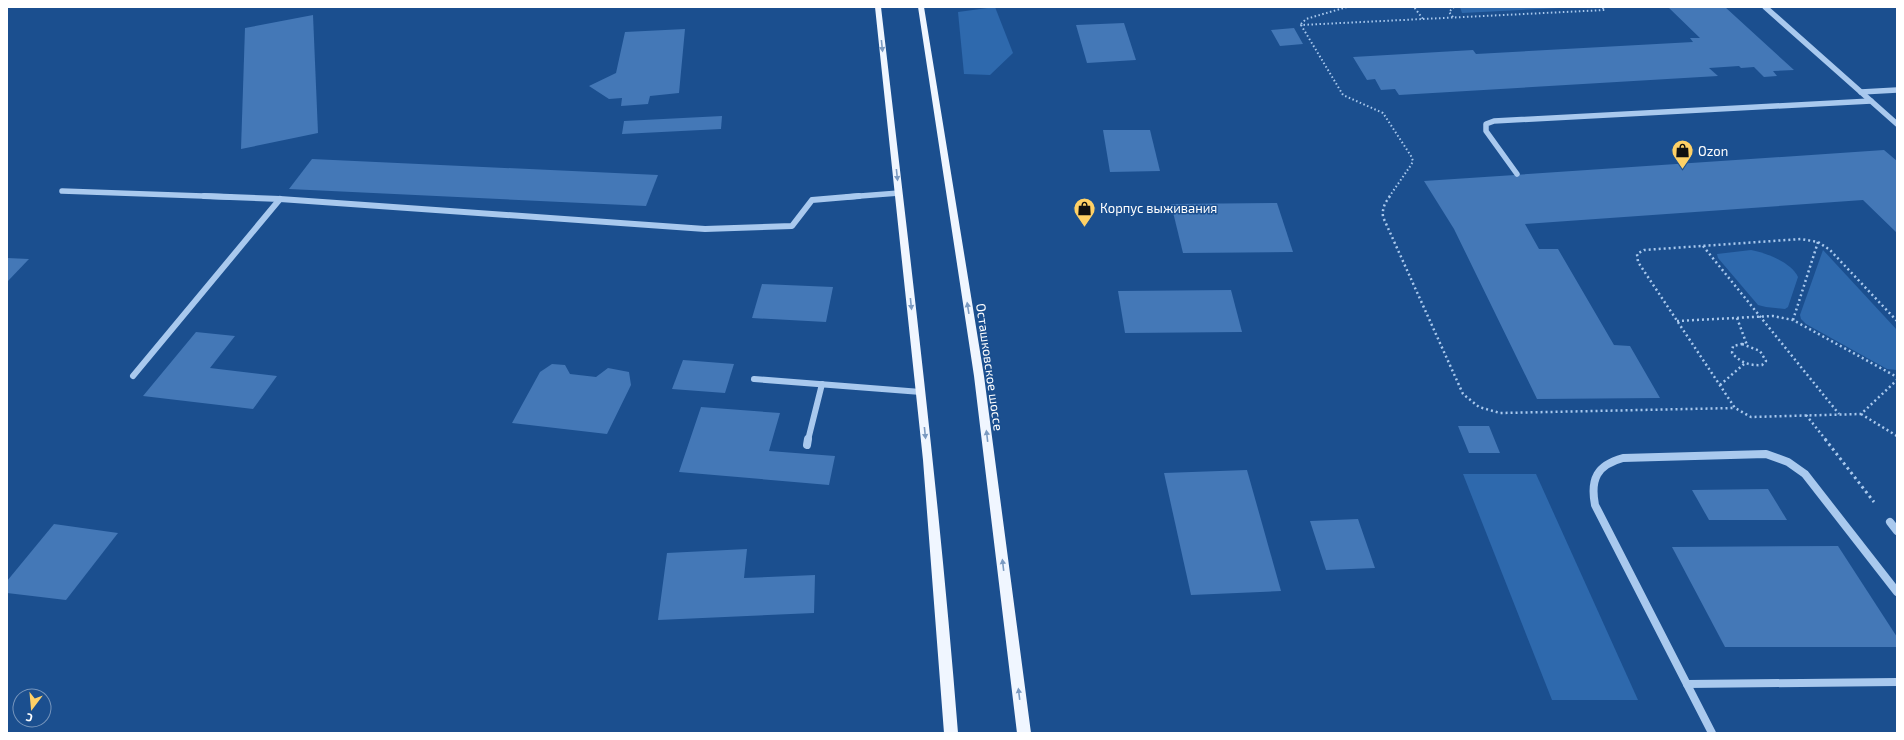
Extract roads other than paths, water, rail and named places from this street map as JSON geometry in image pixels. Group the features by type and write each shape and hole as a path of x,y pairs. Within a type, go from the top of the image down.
{"main road":[{"path":"878,7 921,392 946,647 951,733"},
{"name":"Осташковское шоссе","path":"921,7 979,376 1024,733"}],"street":[{"path":"1765,7 1897,124"},
{"path":"1861,92 1897,90"},
{"path":"1517,174 1486,131 1486,124 1494,121 1871,101"},
{"path":"62,191 280,199 705,229 792,226 812,200 899,193"},
{"path":"134,376 280,199"},
{"path":"754,379 921,392"},
{"path":"807,445 822,384"},
{"path":"1712,733 1595,505 1592,492 1593,481 1602,467 1611,460 1623,458 1766,454 1788,462 1805,474 1897,592"},
{"path":"1890,522 1897,531"},
{"path":"1687,684 1897,682"},
{"path":"1024,733 1034,733"}],"place":[{"name":"Ozon","path":"1682,170"},
{"name":"Корпус выживания","path":"1085,228"}]}
